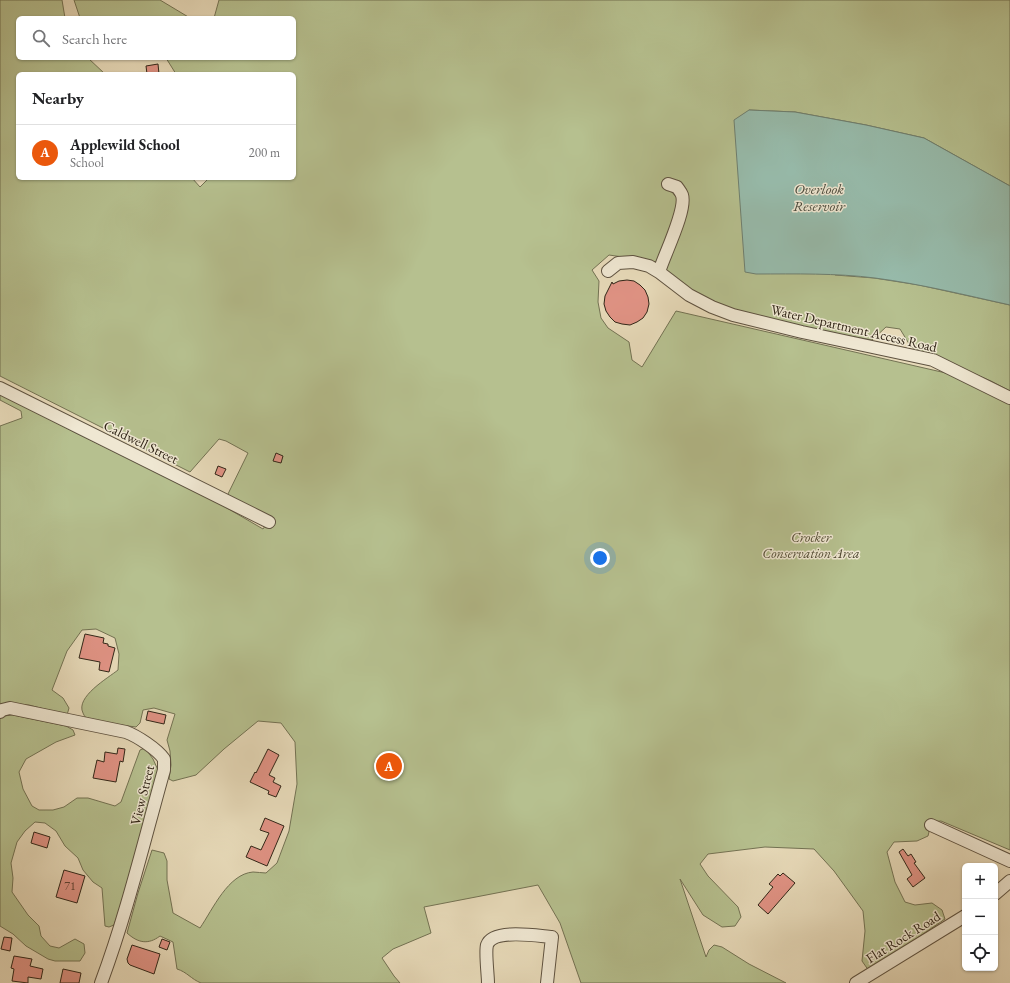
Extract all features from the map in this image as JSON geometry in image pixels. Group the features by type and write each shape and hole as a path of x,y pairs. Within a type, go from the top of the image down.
{"street":[{"path":"659,272 682,212 682,196 677,187 668,184"},
{"name":"Water Department Access Road","path":"608,271 618,263 633,262 650,266 688,295 712,307 733,315 933,360 1010,398"},
{"name":"Caldwell Street","path":"0,388 269,522"},
{"name":"View Street","path":"0,712 10,708 126,732 142,741 164,759 164,770 144,848 101,983"},
{"path":"931,825 1010,860"},
{"path":"998,891 1010,881"},
{"name":"Flat Rock Road","path":"856,983 962,918"},
{"path":"488,983 487,946 491,940 497,936 516,934 552,937 547,983"}],"green space":[{"name":"Crocker Conservation Area","path":"0,0 62,0 65,16 16,16 16,60 90,60 103,72 16,72 16,180 194,180 200,187 207,180 296,180 296,72 175,72 167,60 296,60 296,16 215,16 219,0 1010,0 1010,186 924,138 866,125 795,112 749,110 835,275 874,278 919,285 1010,305 1010,391 991,381 911,347 900,329 886,327 872,340 809,329 724,310 690,292 662,270 686,192 669,189 679,200 680,207 657,262 609,255 592,270 599,281 598,302 601,318 608,328 629,342 632,360 642,367 676,311 972,379 1010,403 1010,850 941,821 929,822 925,826 929,832 928,836 917,841 894,842 887,852 895,882 905,902 915,905 932,903 942,910 945,919 869,971 862,961 865,931 863,911 834,871 814,849 765,847 708,854 700,864 708,876 738,907 741,917 735,926 722,927 703,915 680,879 706,957 709,950 714,945 722,947 749,964 786,983 581,983 560,923 538,885 424,907 431,933 393,949 382,958 400,983 201,983 194,980 184,972 177,969 173,942 160,936 151,941 143,942 135,939 127,933 152,850 164,853 167,861 167,880 173,913 200,928 216,902 236,879 244,874 253,872 266,873 277,863 289,831 297,784 295,742 281,723 258,721 224,749 196,775 173,781 169,779 171,765 170,751 167,740 175,714 154,708 143,710 140,723 136,727 89,721 83,714 82,707 88,694 118,670 119,654 115,638 96,629 82,630 67,651 52,690 63,698 69,708 67,715 29,705 0,705 0,426 22,418 21,411 0,400 0,393 76,433 208,497 263,529 270,519 227,496 248,453 226,441 219,439 190,472 0,376"},
{"path":"74,0 160,0 187,16 79,16"},
{"path":"13,715 66,726 73,730 75,735 56,742 26,759 19,772 23,789 32,806 39,810 53,810 64,807 77,798 88,798 115,806 121,802 140,750 145,748 153,759 158,770 130,879 114,925 109,927 105,926 102,888 93,882 83,870 78,858 65,846 56,831 45,823 35,822 25,831 17,842 11,863 13,878 12,892 28,915 39,926 41,936 50,946 59,948 75,939 84,944 85,953 80,961 55,961 48,959 26,946 13,934 0,926 0,719 3,716"}],"water":[{"name":"Overlook Reservoir","path":"749,110 795,112 866,125 924,138 1010,186 1010,305 892,280 860,276 756,274 745,272 734,120"}],"building":[{"path":"158,64 159,72 147,72 146,66"},
{"path":"619,281 634,281 645,290 649,304 647,312 643,318 630,325 615,322 606,311 604,304 605,296 612,282 613,284"},
{"path":"276,453 283,456 281,463 273,461"},
{"path":"218,466 226,469 222,477 215,474"},
{"path":"85,634 104,638 103,643 115,648 109,672 99,670 100,662 79,658"},
{"path":"148,711 166,715 164,724 146,720"},
{"path":"118,748 125,749 123,762 120,761 116,782 93,778 97,760 104,762 105,752 117,754"},
{"path":"268,749 279,755 269,775 275,778 273,782 281,786 276,797 268,794 269,791 250,782"},
{"path":"265,818 284,826 267,866 246,857 251,846 261,850 269,833 260,830"},
{"path":"34,832 50,837 47,848 31,843"},
{"path":"903,849 908,856 911,854 916,862 914,863 925,878 913,887 907,879 912,875 899,852"},
{"path":"64,870 85,876 77,903 56,897"},
{"path":"783,873 795,883 768,914 758,905 773,887 769,884 778,874 780,876"},
{"path":"4,937 12,938 10,951 1,949"},
{"path":"162,939 170,942 167,950 159,947"},
{"path":"132,945 160,954 154,974 128,963 127,959"},
{"path":"14,956 32,959 30,966 43,969 41,979 28,977 28,983 12,981 14,969 11,968"},
{"path":"63,969 81,973 79,983 60,983"}],"place":[{"name":"Applewild School","path":"389,766"}]}
